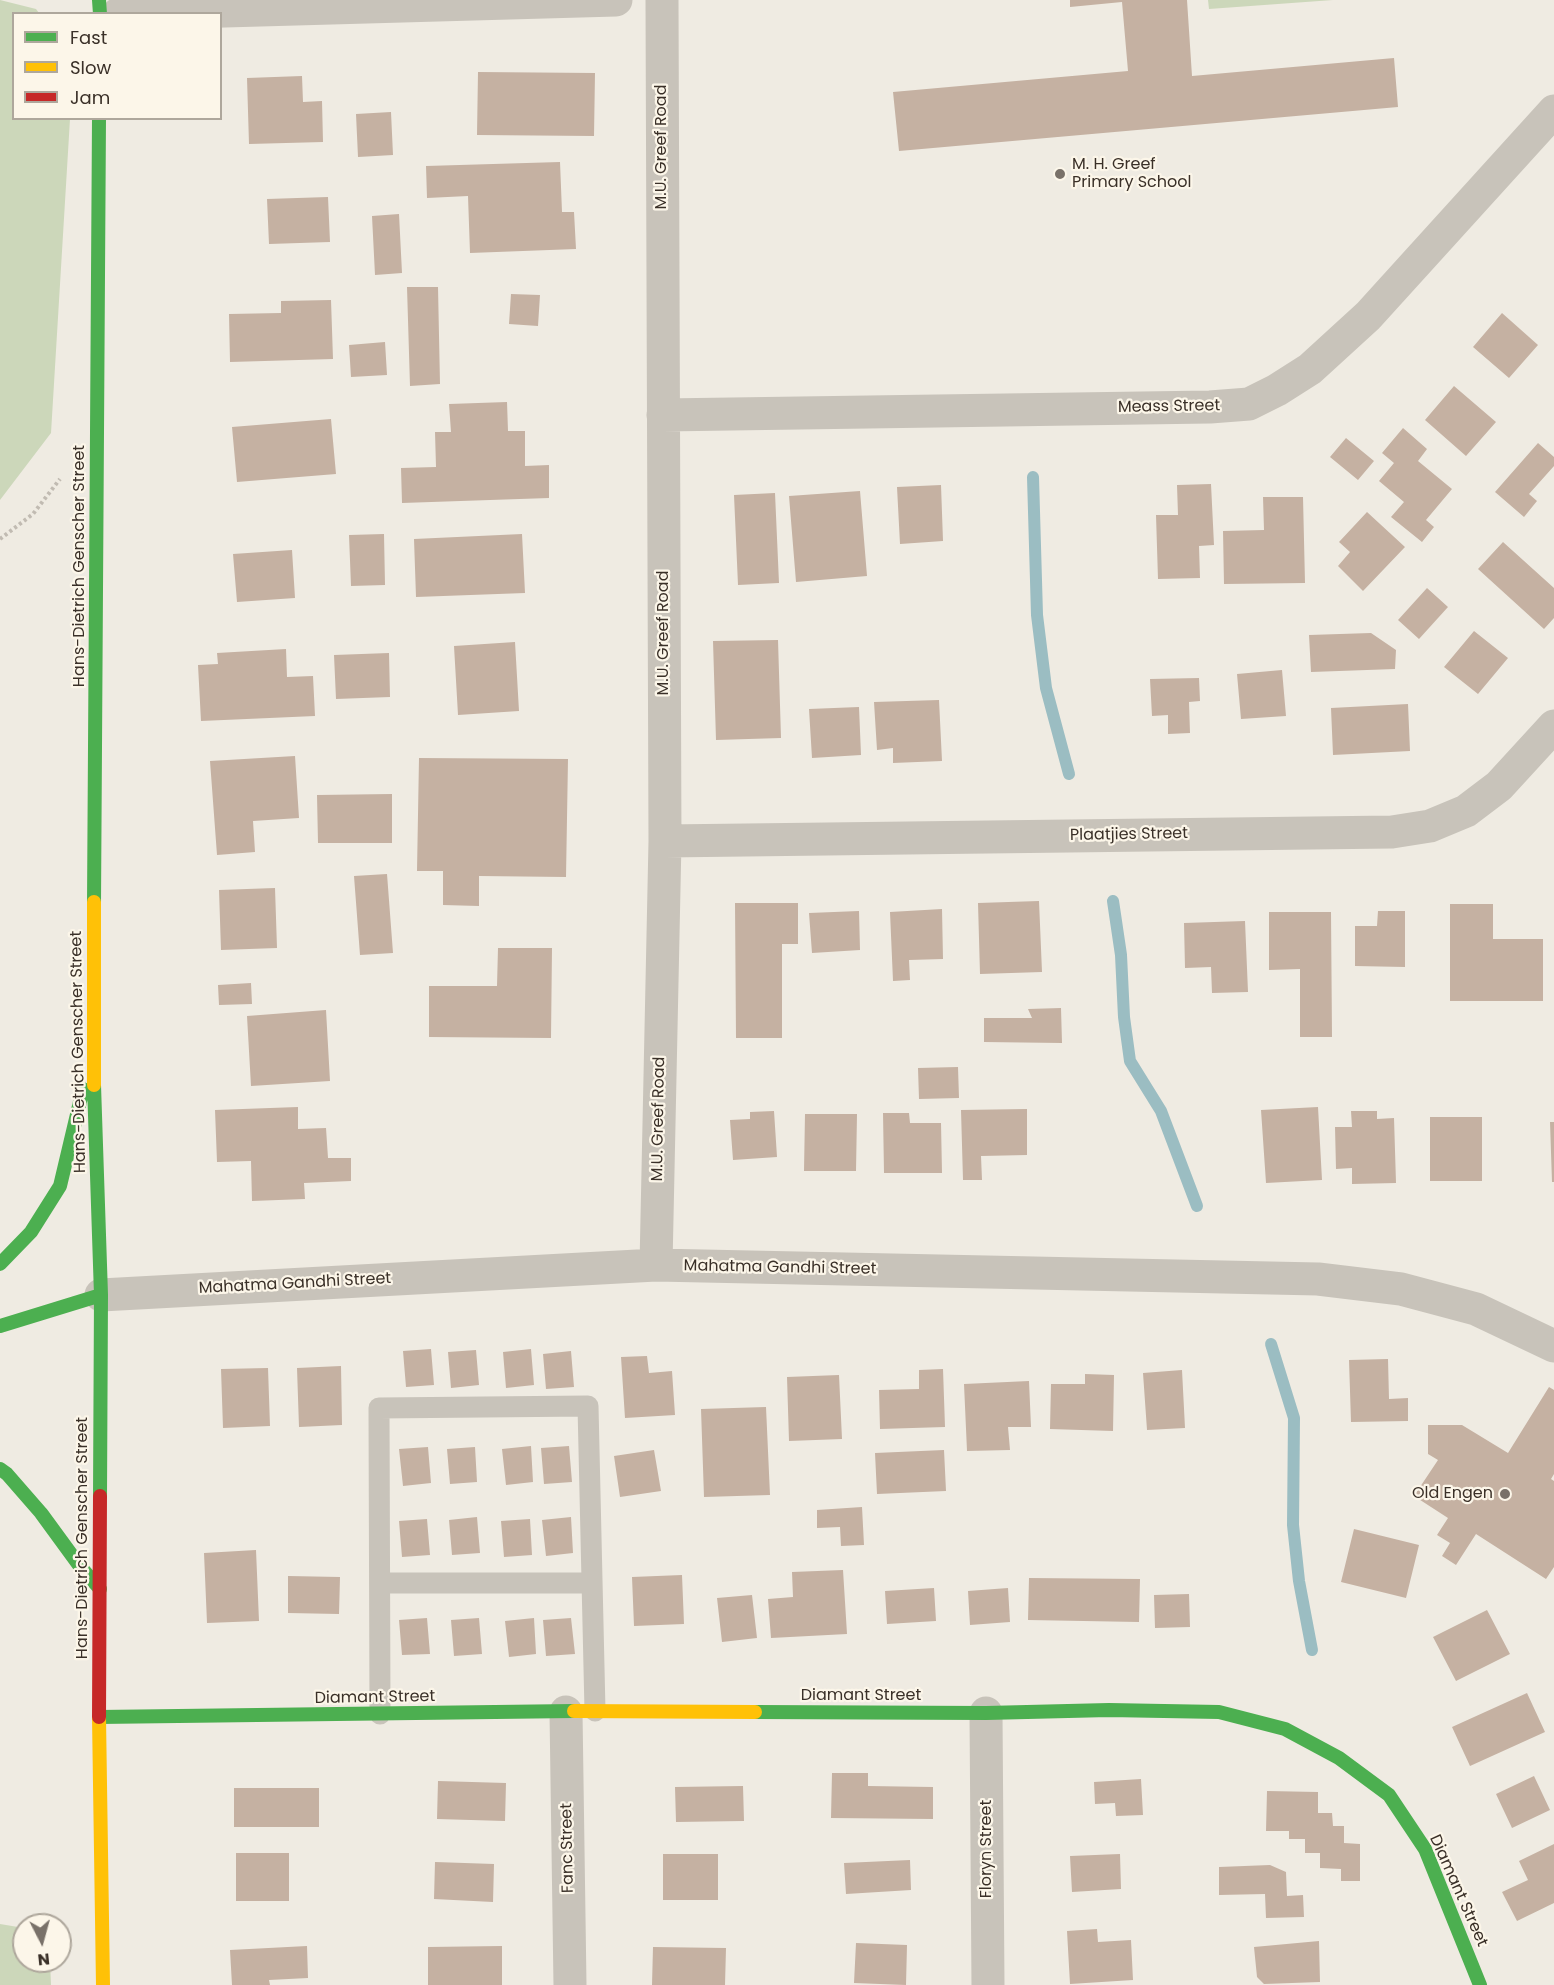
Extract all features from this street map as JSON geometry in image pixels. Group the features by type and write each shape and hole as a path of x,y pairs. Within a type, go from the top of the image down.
{"street":[{"path":"189,12 616,0"},
{"name":"M.U. Greef Road","path":"656,1265 665,841 662,0"},
{"name":"Meass Street","path":"663,415 1210,407 1250,404 1310,369 1368,316 1554,111"},
{"name":"Hans-Dietrich Genscher Street","path":"99,120 93,1045 101,1295 99,1717 103,1985"},
{"name":"Plaatjies Street","path":"665,841 1392,832 1430,826 1466,811 1498,786 1554,726"},
{"path":"0,1264 32,1233 60,1186 93,1045"},
{"name":"Mahatma Gandhi Street","path":"0,1326 101,1295 656,1265 1318,1279 1401,1289 1476,1309 1554,1346"},
{"path":"0,1469 8,1474 41,1513 100,1589"},
{"name":"Diamant Street","path":"99,1717 580,1711 986,1713 1108,1710 1219,1712 1285,1729 1330,1753 1389,1795 1425,1849 1480,1985"},
{"name":"Fanc Street","path":"570,1985 580,1711"},
{"name":"Floryn Street","path":"986,1713 988,1985"}],"lane":[{"path":"380,1714 380,1408 588,1406 592,1583 580,1711"},
{"path":"380,1582 592,1583"}],"path":[{"path":"0,539 33,514 62,476"}],"green space":[{"path":"0,0 36,9 38,12 12,12 12,120 70,120 51,433 0,500"},
{"path":"1208,0 1333,0 1209,9"},
{"path":"0,1924 12,1926 12,1973 50,1973 51,1985 0,1985"}],"building":[{"path":"1070,0 1187,0 1192,76 1394,58 1398,107 899,151 893,92 1128,71 1122,2 1070,7"},
{"path":"478,72 595,73 594,136 477,135"},
{"path":"302,76 303,102 322,101 323,142 249,144 247,78"},
{"path":"391,112 393,155 358,157 356,114"},
{"path":"560,162 562,212 574,212 576,249 470,253 468,196 427,198 426,166"},
{"path":"328,197 330,242 269,244 267,199"},
{"path":"399,214 402,273 375,275 372,216"},
{"path":"407,287 438,287 440,384 410,386"},
{"path":"511,294 540,295 538,326 509,324"},
{"path":"331,300 333,359 230,362 229,314 281,313 281,301"},
{"path":"1502,313 1538,345 1509,378 1473,347"},
{"path":"385,342 387,375 351,377 349,345"},
{"path":"1454,386 1496,422 1466,456 1425,420"},
{"path":"507,402 508,431 525,431 525,466 549,465 549,498 402,503 401,468 436,467 435,432 451,432 449,404"},
{"path":"331,419 336,474 237,482 232,427"},
{"path":"1403,428 1427,449 1418,461 1452,489 1426,520 1434,527 1422,542 1391,517 1404,502 1379,481 1394,463 1382,453"},
{"path":"1346,438 1374,461 1358,480 1330,457"},
{"path":"1538,443 1554,457 1554,466 1529,494 1537,501 1524,517 1495,492"},
{"path":"1211,484 1214,545 1199,546 1200,578 1158,579 1156,515 1178,515 1177,485"},
{"path":"941,485 943,541 900,544 897,487"},
{"path":"860,491 867,576 796,582 789,496"},
{"path":"775,493 779,583 738,585 734,495"},
{"path":"1263,497 1303,497 1305,583 1224,584 1223,531 1264,530"},
{"path":"1367,512 1405,547 1363,591 1338,566 1350,552 1339,542"},
{"path":"384,534 385,585 351,586 349,535"},
{"path":"522,534 525,593 416,597 414,539"},
{"path":"1503,542 1554,588 1554,618 1544,629 1478,569"},
{"path":"292,550 295,598 237,602 233,554"},
{"path":"1427,588 1448,607 1419,639 1398,620"},
{"path":"1474,631 1508,658 1478,694 1444,667"},
{"path":"1371,633 1396,650 1395,669 1311,672 1309,635"},
{"path":"778,640 781,738 716,740 713,641"},
{"path":"515,642 519,711 458,715 454,646"},
{"path":"286,649 287,677 313,676 315,716 201,721 198,665 218,664 217,653"},
{"path":"389,653 390,697 336,699 334,655"},
{"path":"1282,670 1286,716 1241,719 1237,674"},
{"path":"1199,678 1200,701 1189,702 1190,733 1168,734 1168,715 1152,716 1150,679"},
{"path":"939,700 942,761 893,763 893,748 877,750 874,702"},
{"path":"1408,704 1410,751 1333,755 1331,708"},
{"path":"859,707 861,755 812,758 809,709"},
{"path":"295,756 299,818 253,821 255,852 217,855 210,761"},
{"path":"419,758 568,759 566,877 479,876 479,906 443,905 443,871 417,871"},
{"path":"392,794 392,843 318,843 317,795"},
{"path":"387,874 393,953 360,955 354,876"},
{"path":"275,888 277,948 221,950 219,890"},
{"path":"1039,901 1042,972 980,974 978,903"},
{"path":"735,903 798,903 798,944 782,944 782,1038 736,1038"},
{"path":"1450,904 1493,904 1493,939 1543,939 1543,1001 1450,1001"},
{"path":"942,909 943,959 909,960 910,980 893,981 890,912"},
{"path":"859,911 860,950 812,953 809,913"},
{"path":"1378,911 1405,911 1405,967 1355,966 1355,926 1377,926"},
{"path":"1269,912 1331,912 1332,1037 1300,1037 1300,969 1269,970"},
{"path":"1245,921 1248,992 1212,993 1211,967 1185,968 1184,923"},
{"path":"498,948 552,948 551,1038 429,1037 429,986 497,986"},
{"path":"251,983 252,1004 219,1005 218,985"},
{"path":"1061,1008 1062,1043 984,1042 984,1018 1032,1018 1028,1009"},
{"path":"326,1010 330,1081 251,1086 247,1016"},
{"path":"958,1067 959,1098 919,1099 918,1068"},
{"path":"298,1107 298,1129 326,1128 328,1158 351,1158 351,1181 304,1183 305,1199 252,1201 251,1161 217,1162 215,1110"},
{"path":"1318,1107 1322,1180 1266,1183 1261,1110"},
{"path":"1027,1109 1027,1155 981,1156 982,1180 963,1180 961,1110"},
{"path":"774,1111 777,1157 733,1160 730,1120 750,1119 750,1112"},
{"path":"1351,1111 1377,1111 1377,1119 1394,1118 1396,1183 1352,1184 1352,1168 1336,1169 1335,1127 1352,1127"},
{"path":"883,1113 909,1113 910,1123 941,1123 942,1173 884,1173"},
{"path":"805,1114 857,1114 856,1171 804,1171"},
{"path":"1430,1117 1482,1117 1482,1181 1430,1181"},
{"path":"1550,1122 1554,1122 1554,1182 1552,1182"},
{"path":"431,1349 434,1385 406,1387 403,1351"},
{"path":"531,1349 534,1385 506,1388 503,1352"},
{"path":"476,1350 479,1385 451,1388 448,1352"},
{"path":"571,1351 574,1387 546,1389 543,1354"},
{"path":"647,1356 649,1373 672,1371 675,1415 625,1418 621,1357"},
{"path":"1388,1359 1389,1399 1408,1398 1408,1421 1351,1422 1349,1360"},
{"path":"341,1366 342,1425 299,1427 297,1368"},
{"path":"268,1368 270,1426 223,1428 221,1369"},
{"path":"943,1369 945,1427 880,1429 879,1390 919,1389 919,1370"},
{"path":"1182,1370 1185,1428 1147,1430 1143,1373"},
{"path":"1085,1374 1114,1375 1113,1431 1050,1429 1051,1384 1085,1384"},
{"path":"839,1375 842,1439 789,1441 787,1377"},
{"path":"1029,1381 1031,1427 1008,1427 1010,1450 967,1451 964,1384"},
{"path":"1549,1387 1554,1390 1554,1474 1551,1479 1554,1481 1554,1567 1546,1579 1476,1534 1456,1565 1442,1556 1450,1543 1437,1535 1448,1518 1414,1496 1438,1460 1428,1454 1428,1425 1462,1425 1508,1453"},
{"path":"766,1407 770,1495 704,1497 701,1409"},
{"path":"531,1446 533,1482 506,1485 502,1449"},
{"path":"569,1446 572,1482 544,1484 541,1448"},
{"path":"428,1447 431,1483 403,1486 399,1449"},
{"path":"475,1447 477,1482 450,1484 447,1449"},
{"path":"654,1450 661,1491 620,1497 614,1456"},
{"path":"944,1450 946,1491 877,1494 875,1453"},
{"path":"862,1507 864,1545 841,1546 840,1527 817,1528 817,1510"},
{"path":"477,1517 480,1553 452,1555 449,1520"},
{"path":"571,1517 573,1553 546,1556 542,1520"},
{"path":"427,1519 430,1555 402,1557 399,1521"},
{"path":"530,1519 532,1555 504,1557 501,1521"},
{"path":"1354,1529 1419,1545 1406,1598 1341,1582"},
{"path":"256,1550 259,1621 207,1623 204,1553"},
{"path":"843,1570 847,1634 771,1638 768,1599 793,1597 792,1572"},
{"path":"682,1575 684,1624 634,1626 632,1577"},
{"path":"288,1576 340,1577 339,1614 288,1613"},
{"path":"1029,1578 1140,1579 1139,1622 1028,1620"},
{"path":"934,1588 936,1621 887,1624 885,1591"},
{"path":"1008,1588 1010,1622 970,1625 968,1591"},
{"path":"1189,1594 1190,1627 1155,1628 1154,1595"},
{"path":"752,1595 757,1638 722,1642 717,1598"},
{"path":"1487,1610 1510,1654 1456,1681 1433,1637"},
{"path":"427,1618 430,1654 402,1655 399,1620"},
{"path":"479,1618 482,1654 454,1656 451,1620"},
{"path":"534,1618 536,1654 509,1657 505,1621"},
{"path":"571,1618 575,1654 546,1656 543,1620"},
{"path":"1527,1693 1545,1732 1470,1766 1452,1727"},
{"path":"832,1773 868,1773 868,1786 933,1787 933,1819 831,1818"},
{"path":"1534,1776 1550,1810 1512,1828 1496,1794"},
{"path":"1141,1779 1143,1815 1116,1816 1115,1803 1095,1804 1094,1782"},
{"path":"438,1781 506,1783 505,1821 437,1819"},
{"path":"743,1786 744,1821 676,1822 675,1787"},
{"path":"234,1788 319,1788 319,1827 234,1827"},
{"path":"1267,1791 1318,1792 1318,1813 1332,1813 1333,1826 1344,1826 1344,1843 1360,1844 1360,1881 1341,1881 1341,1869 1320,1868 1320,1853 1305,1853 1305,1839 1289,1839 1289,1831 1266,1831"},
{"path":"1554,1844 1554,1903 1517,1921 1502,1892 1528,1880 1519,1861"},
{"path":"236,1853 289,1853 289,1901 236,1901"},
{"path":"663,1854 718,1854 718,1900 663,1900"},
{"path":"1120,1854 1121,1889 1072,1892 1070,1856"},
{"path":"910,1860 911,1890 846,1894 844,1863"},
{"path":"435,1862 494,1864 493,1902 434,1899"},
{"path":"1270,1865 1286,1872 1287,1896 1303,1895 1304,1917 1266,1918 1265,1894 1219,1895 1219,1867"},
{"path":"1097,1929 1098,1942 1131,1940 1133,1980 1070,1984 1067,1931"},
{"path":"1319,1941 1320,1982 1264,1984 1257,1977 1254,1947"},
{"path":"856,1943 907,1945 906,1985 854,1983"},
{"path":"307,1946 308,1978 269,1980 270,1985 232,1985 230,1950"},
{"path":"502,1946 502,1985 428,1985 428,1947"},
{"path":"653,1947 726,1948 725,1985 652,1985"}],"waterway":[{"path":"1033,477 1037,615 1046,688 1069,774"},
{"path":"1113,901 1121,955 1124,1017 1130,1061 1161,1111 1197,1206"},
{"path":"1271,1344 1294,1418 1293,1525 1299,1581 1312,1650"}],"traffic: fast":[{"path":"99,0 100,12"},
{"path":"94,902 99,120"},
{"path":"94,1085 101,1295 100,1496"},
{"path":"0,1264 31,1232 60,1186 83,1089"},
{"path":"0,1326 101,1295"},
{"path":"0,1469 41,1513 79,1565 100,1589"},
{"path":"755,1712 986,1713 1109,1710 1219,1712 1285,1729 1339,1758 1389,1795 1425,1849 1480,1985"},
{"path":"99,1717 574,1711"}],"traffic: slow":[{"path":"94,902 94,1085"},
{"path":"574,1711 755,1712"},
{"path":"99,1717 103,1985"}],"traffic: jam":[{"path":"99,1717 100,1496"}],"place":[{"name":"M. H. Greef Primary School","path":"1060,174"},
{"name":"Old Engen","path":"1505,1494"}]}
